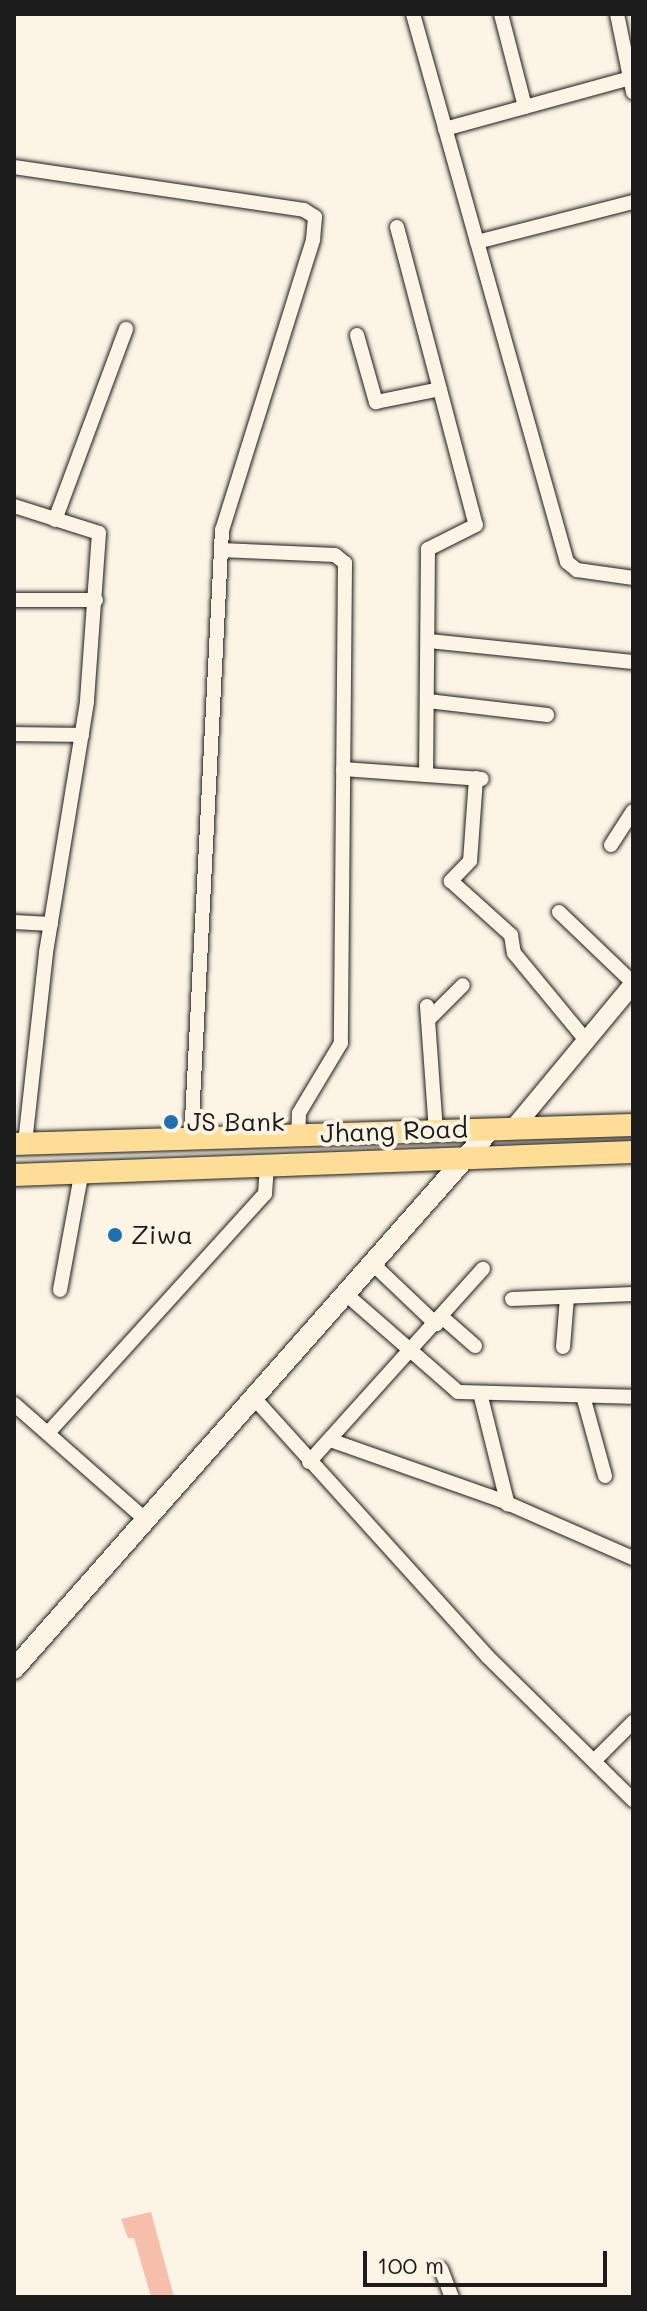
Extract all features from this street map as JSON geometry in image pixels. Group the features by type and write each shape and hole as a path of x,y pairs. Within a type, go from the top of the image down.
{"main road":[{"name":"Jhang Road","path":"20,1144 633,1125"},
{"path":"14,1669 468,1157 501,1130"},
{"name":"Jhang Road","path":"14,1175 82,1170 633,1152"}],"street":[{"path":"413,14 567,562 577,570 633,578"},
{"path":"501,14 525,107"},
{"path":"445,129 525,107 632,85 617,14"},
{"path":"14,167 304,210 315,217 313,240 227,504 221,550 191,1139"},
{"path":"477,242 633,202"},
{"path":"397,227 476,525 468,534 430,544 426,775"},
{"path":"55,520 126,329"},
{"path":"357,335 376,402 440,389"},
{"path":"14,506 99,533 96,600 82,735 20,1144"},
{"path":"221,550 335,555 345,563 341,1043 299,1113 298,1136"},
{"path":"14,600 96,600"},
{"path":"429,641 633,662"},
{"path":"428,701 547,715"},
{"path":"14,734 82,735"},
{"path":"343,769 480,778 470,861 451,881 511,935 514,953 585,1039"},
{"path":"611,845 633,811"},
{"path":"501,1130 633,983 559,912"},
{"path":"14,922 51,924"},
{"path":"436,1132 427,1013 463,985"},
{"path":"48,1433 265,1194 267,1164"},
{"path":"60,1290 82,1170"},
{"path":"374,1265 475,1346"},
{"path":"309,1462 412,1352 483,1269"},
{"path":"512,1299 633,1294"},
{"path":"347,1295 458,1392 633,1397"},
{"path":"563,1347 567,1297"},
{"path":"480,1393 508,1505"},
{"path":"583,1396 605,1476"},
{"path":"254,1398 309,1462 633,1800"},
{"path":"14,1404 147,1521"},
{"path":"330,1440 508,1505 633,1558"},
{"path":"594,1761 633,1722"},
{"path":"441,2269 452,2297"}],"building":[{"path":"151,2212 174,2297 151,2297 134,2238 128,2238 121,2219"}],"place":[{"name":"JS Bank","path":"171,1122"},
{"name":"Ziwa","path":"115,1235"}]}
